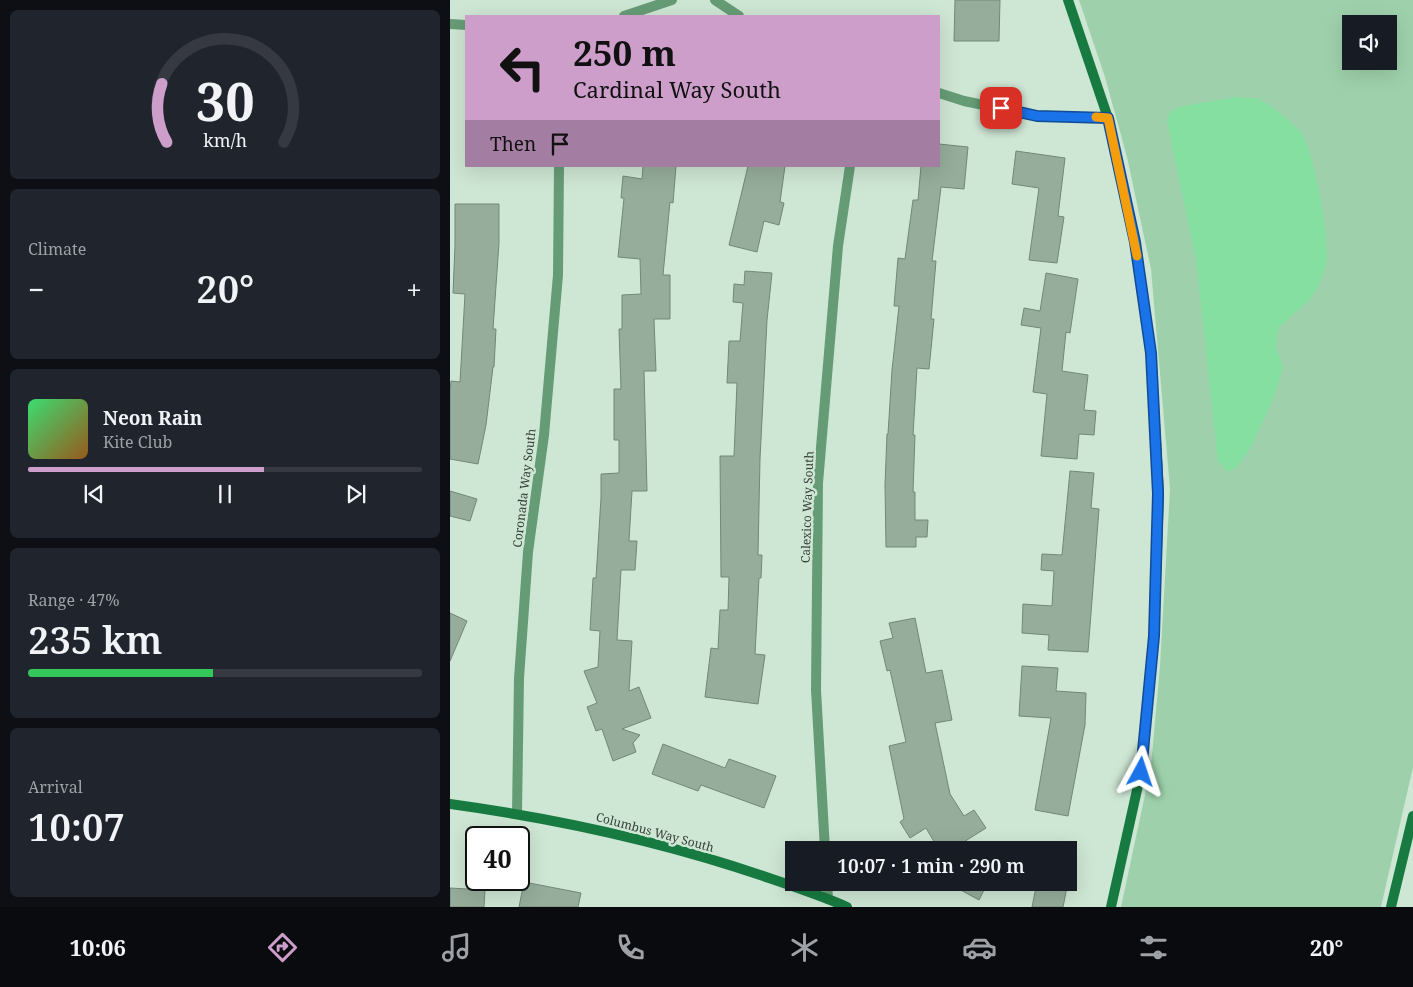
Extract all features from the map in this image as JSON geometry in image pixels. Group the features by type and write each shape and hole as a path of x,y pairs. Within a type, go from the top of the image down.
{"street":[{"path":"627,15 672,0"},
{"path":"714,0 737,15"},
{"path":"1068,0 1108,118 1135,242 1151,353 1158,494 1154,636 1141,772 1111,907"},
{"path":"450,24 465,25"},
{"path":"940,93 964,101 1037,116 1108,118"},
{"name":"Coronada Way South","path":"517,813 519,678 528,552 544,435 558,275 560,167"},
{"name":"Calexico Way South","path":"824,841 816,690 818,483 838,246 850,167"},
{"name":"Columbus Way South","path":"450,804 517,813 611,832 724,863 847,907"},
{"path":"1392,907 1413,816"},
{"path":"828,891 828,899"}],"shaded area":[{"path":"1079,0 1413,0 1413,767 1381,907 1121,907 1151,767 1160,666 1170,489 1151,269 1127,157 1105,77"},
{"path":"1235,97 1255,98 1263,101 1282,114 1302,134 1312,159 1316,177 1324,219 1327,253 1325,269 1314,294 1279,327 1276,347 1283,367 1275,394 1252,445 1237,467 1228,472 1218,461 1196,260 1167,121 1170,112 1179,107"}],"building":[{"path":"955,0 1000,0 999,41 954,41"},
{"path":"940,144 968,147 964,189 941,187 932,261 936,261 931,319 934,319 929,369 917,368 913,435 915,435 913,492 915,492 915,520 928,520 927,537 916,537 916,547 886,547 885,485 887,434 899,306 894,306 898,258 905,259 913,200 918,200 921,167 940,167"},
{"path":"1016,151 1065,158 1058,216 1064,217 1057,263 1029,260 1039,188 1012,184"},
{"path":"643,167 676,167 673,203 670,202 663,275 670,275 670,319 654,319 656,371 644,371 647,491 632,491 629,541 637,541 635,570 621,570 617,640 632,641 629,691 639,687 651,718 622,729 640,735 633,743 636,752 613,761 602,729 596,731 587,707 597,703 584,671 598,667 600,631 590,630 593,578 596,578 601,474 619,473 619,440 614,440 614,389 621,389 619,329 622,329 622,295 641,294 640,259 618,257 624,198 621,198 623,176 642,179"},
{"path":"748,167 785,167 780,202 784,203 779,225 764,221 757,252 729,245"},
{"path":"455,204 499,204 499,243 493,329 496,329 494,367 486,425 478,464 450,459 450,391 451,381 460,382 465,294 453,293"},
{"path":"745,271 772,273 767,320 760,459 758,555 762,555 755,654 765,655 758,704 705,697 711,648 718,649 720,610 728,610 729,577 721,577 720,456 734,456 737,383 727,383 729,341 740,341 743,303 733,302 734,284 744,285"},
{"path":"1046,273 1078,279 1070,333 1066,332 1062,371 1088,375 1084,410 1096,411 1094,435 1079,434 1077,459 1041,456 1047,394 1033,392 1041,328 1021,325 1024,308 1040,311"},
{"path":"1070,471 1094,473 1091,508 1099,509 1088,652 1048,650 1049,635 1022,633 1023,604 1052,606 1054,571 1041,570 1042,554 1062,555"},
{"path":"450,491 477,499 470,521 450,516"},
{"path":"450,613 467,621 450,661"},
{"path":"915,618 926,673 942,670 952,720 935,723 950,794 964,816 974,810 986,828 965,841 934,841 926,828 910,838 900,822 904,819 889,746 906,742 890,670 887,671 880,641 893,638 889,623"},
{"path":"1022,666 1058,668 1056,691 1086,693 1085,725 1068,816 1035,810 1051,718 1019,716"},
{"path":"663,744 725,768 729,759 776,776 764,808 701,785 698,791 652,774"},
{"path":"530,883 581,893 578,907 519,907 522,891 530,891"},
{"path":"450,888 465,889 465,891 485,891 484,907 450,907"},
{"path":"962,891 984,891 979,900"},
{"path":"1035,891 1066,891 1063,907 1032,907"}],"slow traffic":[{"path":"1096,117 1108,118 1137,256"}],"route":[{"path":"1001,108 1037,116 1108,118 1135,242 1151,353 1158,494 1154,636 1141,772"}]}
